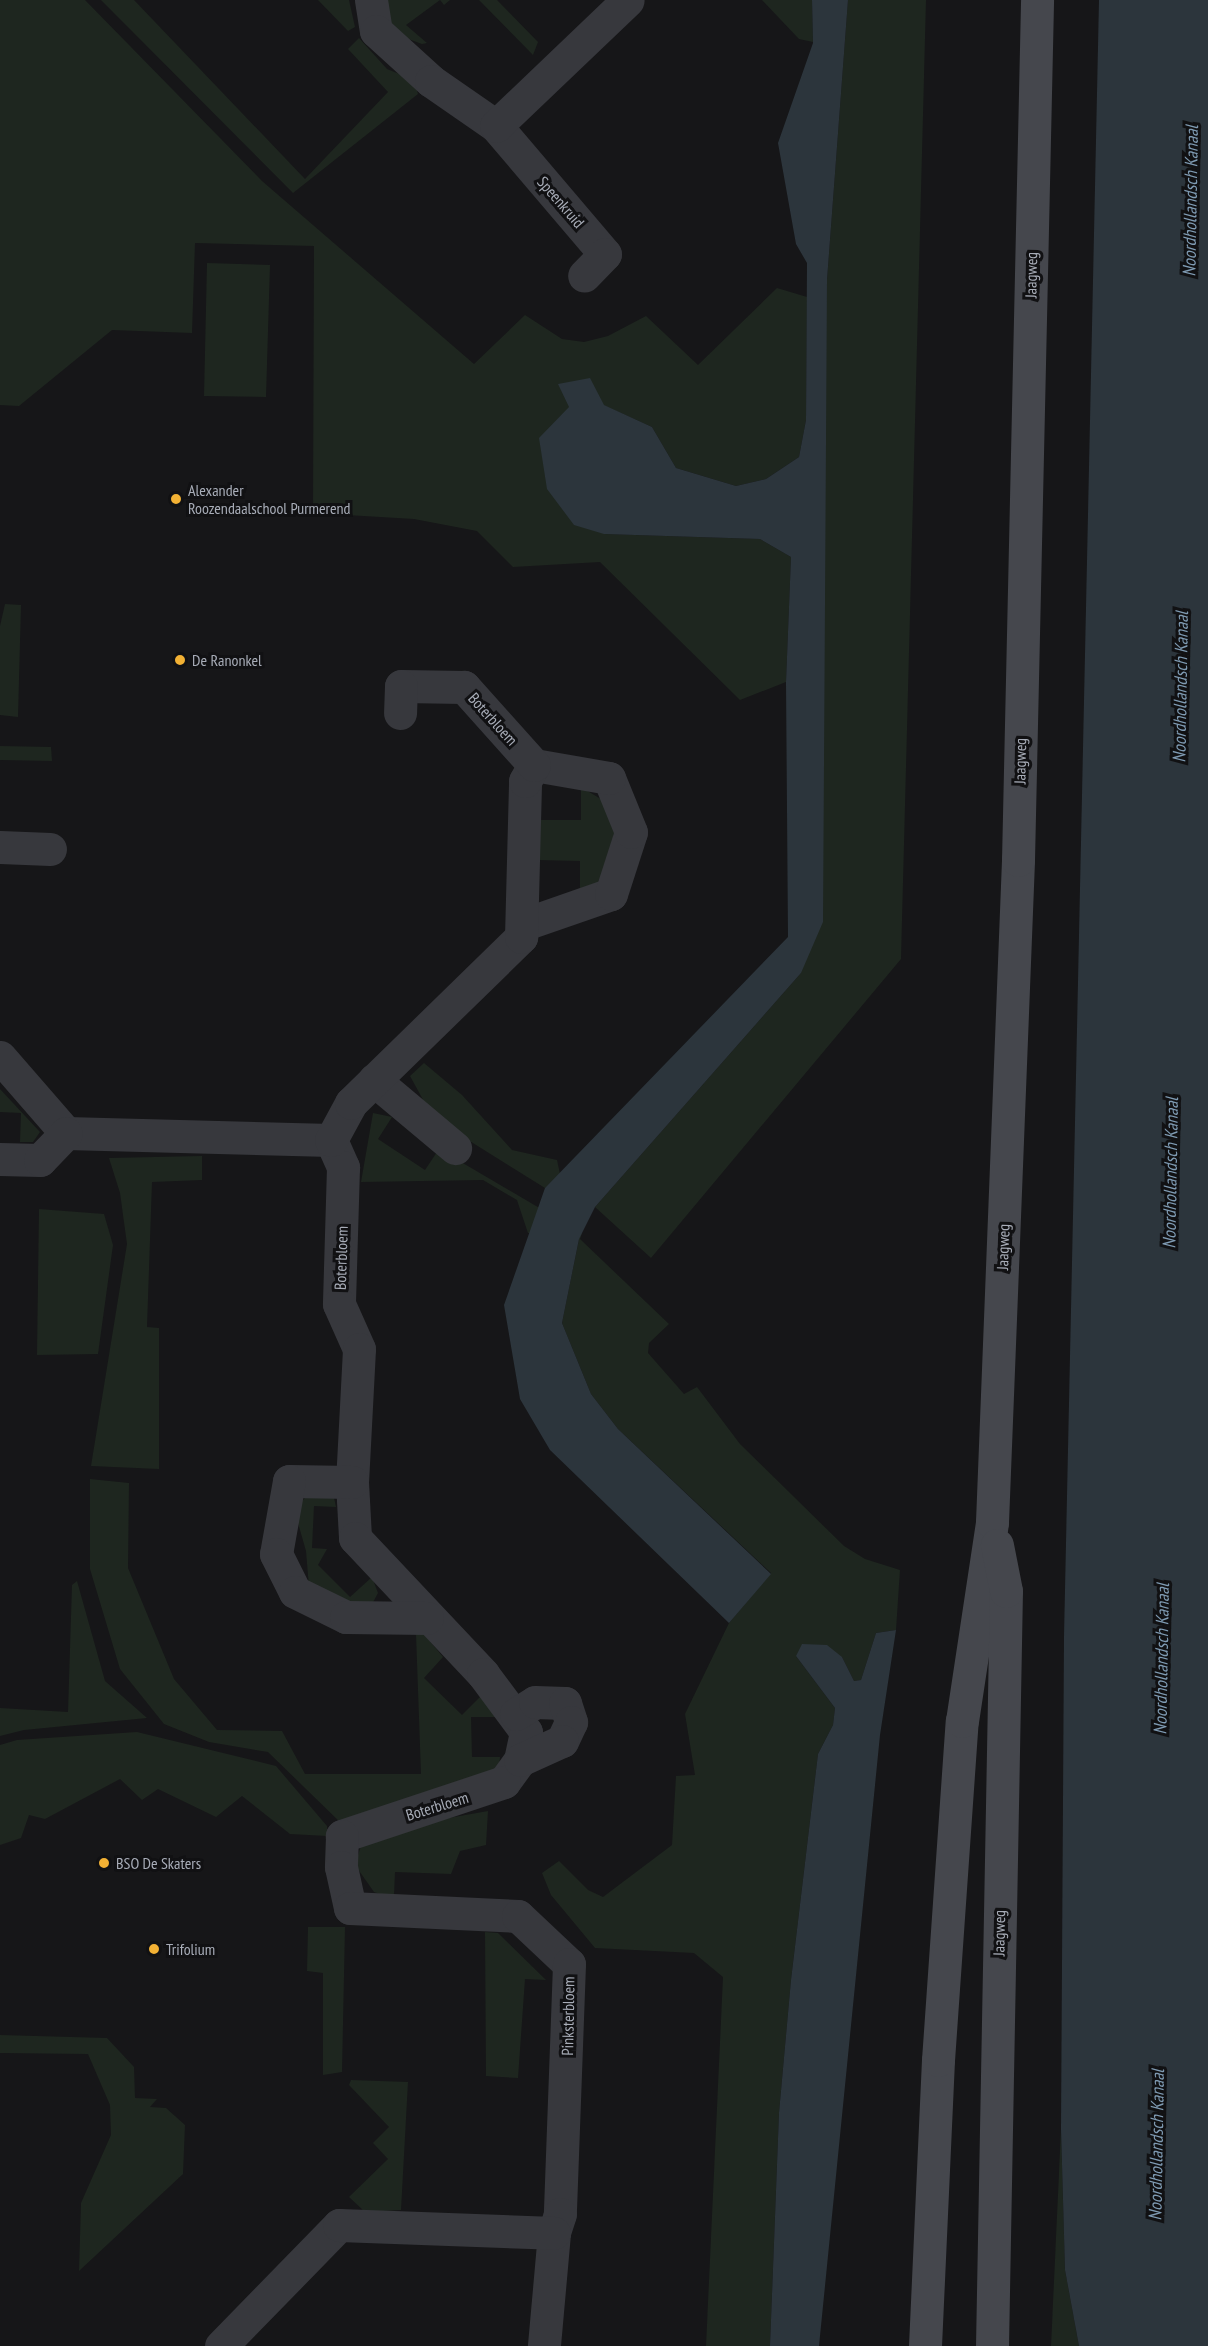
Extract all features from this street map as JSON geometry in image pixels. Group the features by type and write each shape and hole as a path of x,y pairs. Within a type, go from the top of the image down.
{"main road":[{"name":"Jaagweg","path":"925,2346 938,2060 962,1720 992,1522 1018,860 1037,0"},
{"name":"Jaagweg","path":"992,1522 1006,1591 993,2346"}],"street":[{"name":"Speenkruid","path":"371,0 376,31 431,81 496,126 605,254 584,276"},
{"path":"496,126 628,0"},
{"name":"Boterbloem","path":"400,713 401,686 464,687 534,765"},
{"path":"0,1057 66,1132 331,1140 351,1103 520,937 525,781 534,765 609,778 631,832 611,894 522,925"},
{"path":"0,847 50,849"},
{"path":"374,1080 455,1148"},
{"path":"0,1159 40,1160 66,1132"},
{"name":"Boterbloem","path":"331,1140 344,1167 339,1304 359,1349 352,1482 355,1538 516,1714 526,1732 520,1760 510,1777 489,1790 342,1836"},
{"path":"352,1482 289,1481 276,1554 295,1592 346,1617 427,1618"},
{"name":"Boterbloem","path":"516,1714 536,1702 565,1703 572,1722 562,1742 520,1760"},
{"name":"Pinksterbloem","path":"342,1836 341,1867 350,1908 518,1916 569,1964 567,2085 560,2214 554,2233 544,2346"},
{"path":"221,2346 339,2225 554,2233"}],"shaded area":[{"path":"0,0 85,0 262,181 474,364 525,315 562,339 584,342 608,336 646,316 698,365 777,288 807,297 806,420 799,457 766,479 736,486 676,468 652,427 603,405 569,407 604,534 760,539 791,557 786,682 740,700 600,562 513,567 477,531 414,519 313,513 314,246 195,243 192,333 112,330 19,406 0,405"},
{"path":"101,0 134,0 305,179 388,92 348,49 359,38 387,69 414,80 418,94 293,193"},
{"path":"318,0 349,0 355,27 348,31"},
{"path":"385,0 440,0 406,25 427,43 422,44 403,37 391,23"},
{"path":"440,0 450,0 444,5"},
{"path":"479,0 497,0 538,42 533,55"},
{"path":"762,0 812,0 813,42 799,39"},
{"path":"848,0 926,0 901,959 651,1258 595,1207 801,973 827,280"},
{"path":"207,263 270,265 266,397 204,396"},
{"path":"5,604 21,605 18,717 0,715 0,626"},
{"path":"0,746 51,747 52,761 0,760"},
{"path":"581,787 609,804 615,824 611,861 591,893 580,890 580,861 537,860 538,820 581,820"},
{"path":"424,1063 462,1095 512,1150 557,1160 560,1174 545,1188 433,1118 410,1076"},
{"path":"0,1089 40,1132 33,1142 20,1142 21,1113 0,1112"},
{"path":"373,1113 392,1117 378,1139 425,1170 439,1149 582,1233 580,1239 669,1324 649,1343 648,1353 684,1394 697,1387 740,1444 844,1546 865,1559 900,1570 896,1630 876,1633 861,1680 854,1681 842,1657 796,1656 835,1708 833,1725 818,1754 791,1980 779,2113 770,2346 706,2346 723,1977 694,1953 595,1948 551,1895 542,1873 559,1861 588,1890 603,1897 672,1845 676,1776 695,1775 685,1714 729,1623 771,1573 618,1429 591,1394 562,1323 579,1239 528,1233 517,1200 483,1180 361,1182"},
{"path":"202,1156 202,1180 152,1182 147,1327 159,1328 159,1469 91,1466 127,1244 120,1193 109,1158"},
{"path":"39,1209 104,1214 113,1245 98,1354 37,1355"},
{"path":"90,1479 129,1483 128,1568 174,1679 217,1730 282,1731 305,1774 421,1774 416,1634 424,1634 443,1657 424,1678 462,1715 483,1694 499,1717 471,1717 472,1757 500,1757 499,1769 344,1826 268,1752 209,1742 164,1724 120,1669 90,1569"},
{"path":"313,1490 333,1493 336,1507 314,1506 312,1548 327,1549 318,1565 350,1597 372,1577 378,1593 371,1606 359,1612 309,1587 306,1551 294,1509"},
{"path":"77,1581 105,1681 147,1718 24,1730 0,1736 0,1708 68,1712 72,1585"},
{"path":"137,1732 276,1766 327,1826 327,1836 290,1834 242,1796 216,1817 158,1789 142,1800 120,1779 45,1819 29,1815 21,1838 0,1845 0,1745 17,1740"},
{"path":"488,1811 486,1845 460,1851 451,1874 395,1872 394,1896 386,1896 374,1892 355,1865 362,1842 415,1824"},
{"path":"308,1927 345,1927 342,2072 323,2075 323,1973 307,1971"},
{"path":"485,1932 498,1933 546,1980 525,1979 518,2078 486,2076"},
{"path":"0,2035 107,2038 134,2067 135,2098 157,2099 150,2107 166,2108 185,2125 183,2174 79,2271 81,2203 111,2135 110,2105 88,2054 0,2053"},
{"path":"351,2080 408,2082 401,2210 365,2212 349,2197 388,2159 373,2143 389,2127 349,2085"},
{"path":"1061,2129 1065,2270 1079,2346 1051,2346"}],"water":[{"path":"812,0 848,0 827,280 823,922 801,973 595,1207 579,1239 562,1323 591,1394 618,1429 771,1574 729,1623 550,1450 520,1399 504,1305 545,1188 788,937 786,682 791,557 760,539 604,534 574,525 547,489 539,438 569,407 558,384 590,378 604,405 652,427 676,468 736,486 766,479 799,457 806,420 807,263 796,244 778,143 813,43"},
{"name":"Noordhollandsch Kanaal","path":"1099,0 1208,0 1208,2346 1079,2346 1065,2270 1061,2129 1064,1637"},
{"path":"896,1630 880,1735 819,2346 770,2346 779,2113 791,1980 818,1754 833,1725 835,1708 796,1656 802,1644 827,1645 842,1657 854,1681 861,1680 876,1633"}],"place":[{"name":"Alexander Roozendaalschool Purmerend","path":"176,499"},
{"name":"De Ranonkel","path":"180,660"},
{"name":"BSO De Skaters","path":"104,1863"},
{"name":"Trifolium","path":"154,1949"}]}
